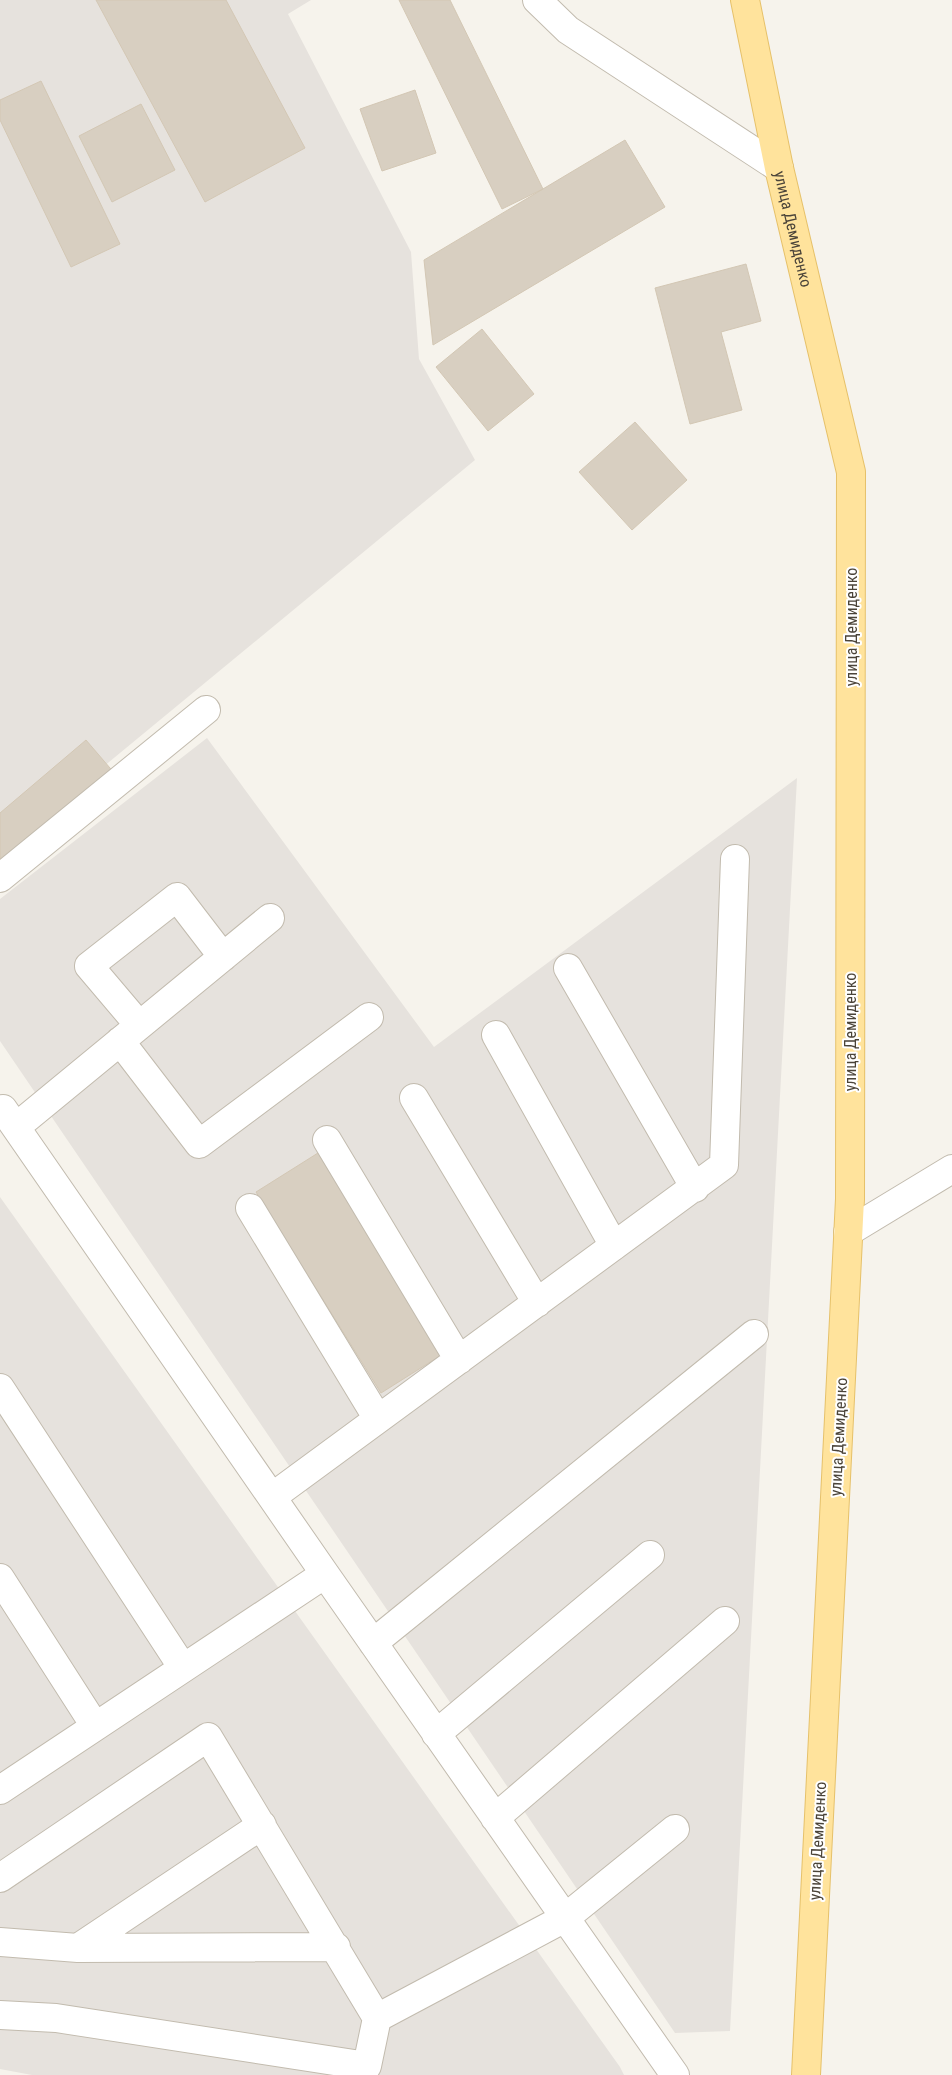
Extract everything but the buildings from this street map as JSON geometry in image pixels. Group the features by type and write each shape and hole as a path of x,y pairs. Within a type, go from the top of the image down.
{"main road":[{"name":"улица Демиденко","path":"744,0 779,168 851,472 850,1189 806,2075"}],"lane":[{"path":"537,0 568,30 779,168"},
{"path":"0,878 206,710"},
{"path":"272,1497 724,1165 735,859"},
{"path":"223,956 177,897 89,966 199,1144 370,1017"},
{"path":"270,918 130,1033 5,1113 674,2075"},
{"path":"568,968 694,1188"},
{"path":"496,1035 614,1246"},
{"path":"414,1098 537,1303"},
{"path":"327,1140 459,1360"},
{"path":"848,1232 952,1168"},
{"path":"250,1208 378,1419"},
{"path":"373,1643 754,1334"},
{"path":"0,1388 183,1668"},
{"path":"436,1734 650,1555"},
{"path":"3,1782 95,1726 324,1574"},
{"path":"0,1578 95,1726"},
{"path":"495,1818 724,1621"},
{"path":"0,1878 208,1737 377,2018 367,2066 56,2018 0,2016"},
{"path":"78,1948 262,1825"},
{"path":"377,2018 565,1918 675,1829"},
{"path":"0,1942 78,1948 336,1947"}],"shaded area":[{"path":"0,0 311,0 288,14 411,252 419,359 475,460 0,852"},
{"path":"207,738 434,1047 797,778 730,2031 675,2033 0,1041 0,899"},
{"path":"0,1197 624,2075 32,2075 0,2069"}]}
